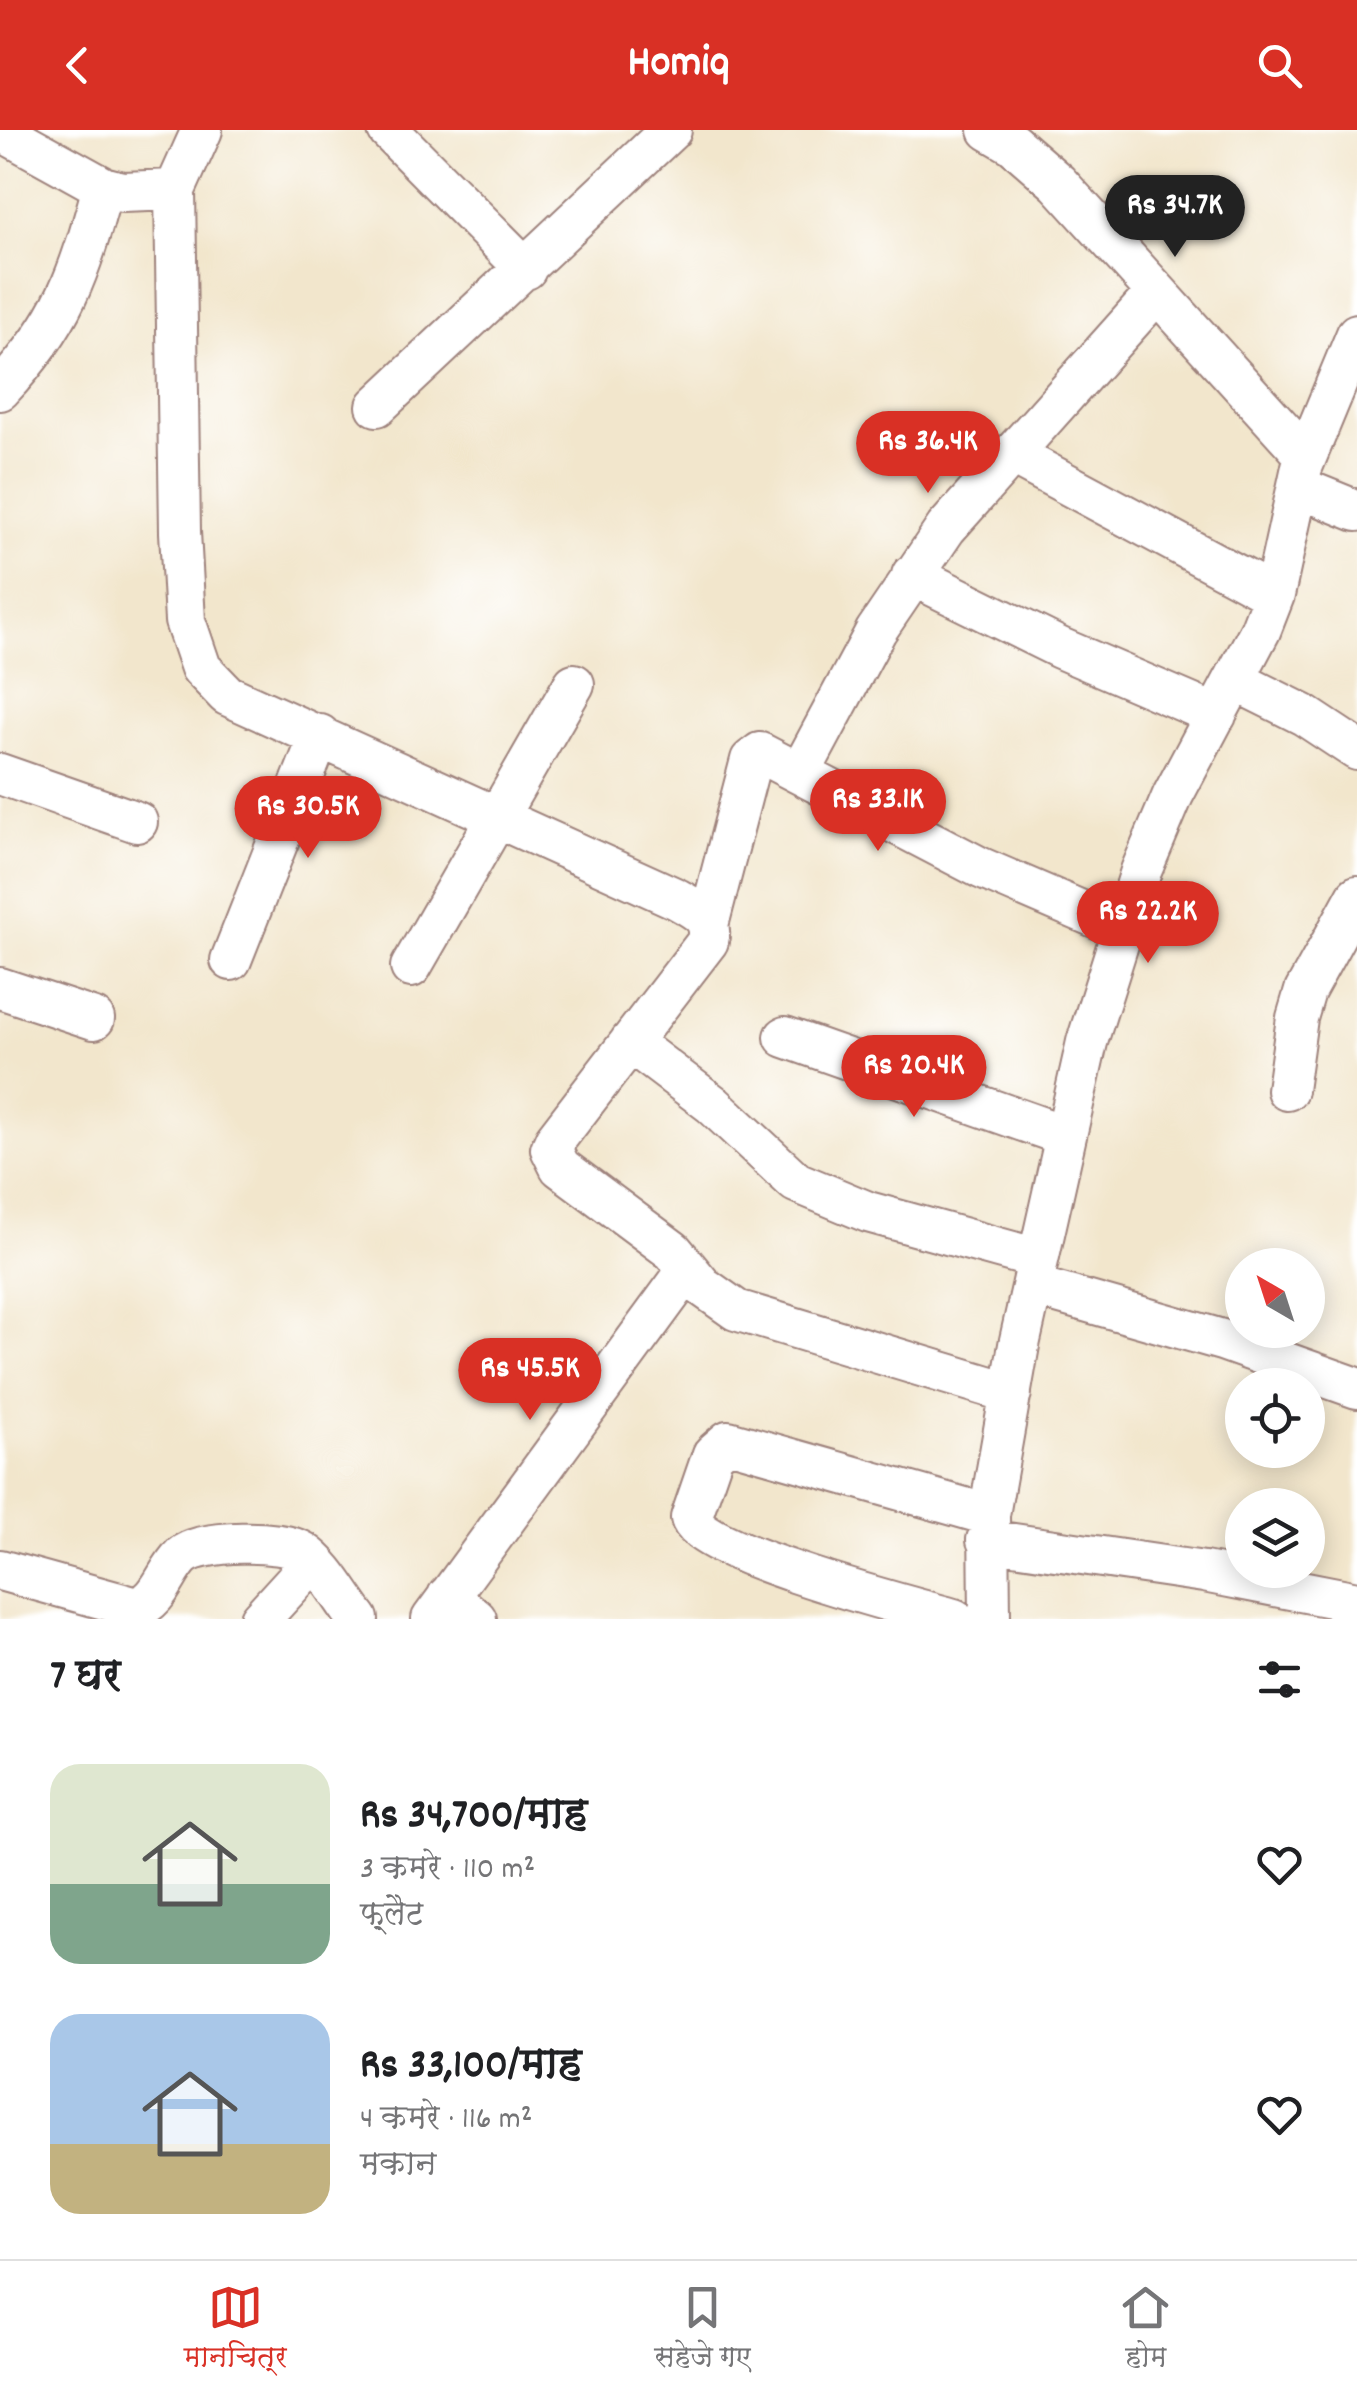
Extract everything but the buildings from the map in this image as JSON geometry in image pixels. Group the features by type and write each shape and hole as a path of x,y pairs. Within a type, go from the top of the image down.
{"street":[{"path":"0,130 103,188 122,192 175,190"},
{"path":"202,130 175,190 186,621 202,668 212,684 677,899 697,910 708,925"},
{"path":"388,130 526,269"},
{"path":"377,406 670,130"},
{"path":"989,130 1040,165 1156,292 1302,472 1357,511"},
{"path":"0,390 68,302 103,188"},
{"path":"801,772 840,694 912,575 1010,454 1156,292"},
{"path":"990,1619 988,1527 1011,1393 1087,1042 1141,871 1174,795 1274,596 1302,472 1357,334"},
{"path":"1010,454 1274,596"},
{"path":"912,575 1060,648 1225,698 1304,715 1357,750"},
{"path":"410,967 574,684"},
{"path":"231,960 320,736"},
{"path":"1011,1393 736,1310 688,1271 673,1251 560,1166 551,1149 708,940 708,925 751,760 760,753 981,868 1123,929"},
{"path":"0,774 137,822"},
{"path":"1287,1090 1297,1018 1305,991 1357,896"},
{"path":"0,988 94,1019"},
{"path":"785,1037 1066,1136"},
{"path":"630,1042 712,1104 796,1182 868,1212 1357,1388"},
{"path":"452,1611 688,1271"},
{"path":"954,1619 782,1567 699,1532 690,1518 713,1454 728,1442 988,1527 1357,1602"},
{"path":"0,1570 137,1608 149,1603 184,1554 204,1544 291,1547 313,1561 358,1619"},
{"path":"260,1619 313,1561"}]}
